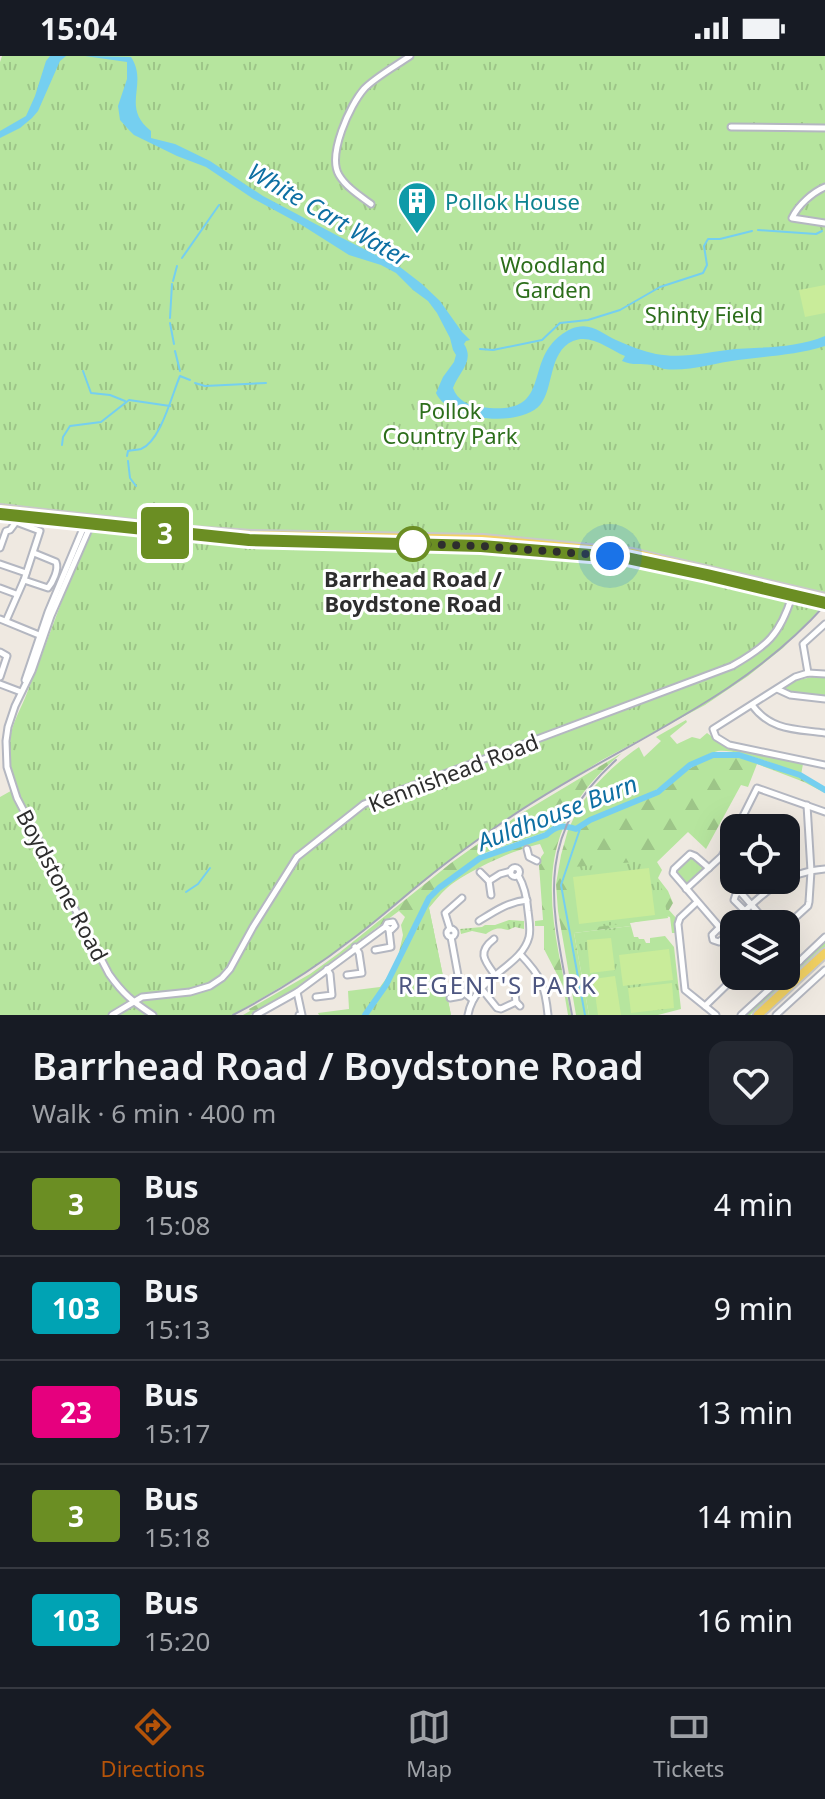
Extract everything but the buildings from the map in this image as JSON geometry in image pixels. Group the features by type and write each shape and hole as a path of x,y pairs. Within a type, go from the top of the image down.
{"main road":[{"path":"0,511 249,540 594,552 825,601"},
{"path":"758,1015 825,953"}],"street":[{"path":"371,204 336,171 334,158 338,138 364,89 410,56"},
{"path":"731,127 825,128"},
{"path":"825,187 813,194 792,218 825,223"},
{"path":"0,548 3,530 10,530 16,522 39,530 25,576 3,620 42,636"},
{"name":"Boydstone Road","path":"90,522 10,720 6,761 17,798 105,966 132,1002 153,1015"},
{"path":"0,564 48,588 56,571 56,562 34,553"},
{"path":"0,588 16,594"},
{"name":"Kennishead Road","path":"112,1015 149,995 197,991 225,975 297,857 359,807 732,666 758,650 775,634 783,622 792,594"},
{"path":"808,673 803,644 825,624"},
{"path":"0,652 7,656 0,677"},
{"path":"825,674 808,673 795,677 713,729 719,740 729,745 825,765"},
{"path":"0,684 21,692"},
{"path":"777,689 790,695 825,699"},
{"path":"752,705 774,725 825,733"},
{"path":"744,814 757,788 825,812"},
{"path":"800,913 809,904 811,871 807,805"},
{"path":"527,849 529,857 537,861"},
{"path":"709,868 695,856 688,856 673,873 720,929"},
{"path":"686,889 720,858"},
{"path":"800,875 825,869"},
{"path":"468,1015 481,988 520,954 530,933 527,900 518,875 514,876 511,871 489,881"},
{"path":"480,872 489,881 491,895"},
{"path":"756,910 751,904 740,892 734,896 734,900 745,910 751,904 762,894"},
{"path":"462,898 445,913 450,929 455,932 451,937 460,986 473,1000"},
{"path":"487,926 482,919 503,906 527,900"},
{"path":"697,902 680,918 685,990 716,1015"},
{"path":"256,1015 268,1012 355,947 387,928 391,947 375,950"},
{"path":"800,961 825,937"},
{"path":"494,939 485,942 483,953 495,975"},
{"path":"347,975 362,973 355,947"},
{"path":"520,954 540,978 548,1015"},
{"path":"316,997 332,995 327,969"},
{"path":"776,1015 825,970"},
{"path":"481,988 501,1009 518,1004 515,993"},
{"path":"705,1006 722,990"},
{"path":"741,1015 768,990"},
{"path":"297,992 302,1015 299,1015"},
{"path":"450,998 464,993"},
{"path":"145,1010 144,1004 149,995"}],"green space":[{"name":"Pollok Country Park","path":"2,56 825,56 825,604 783,648 748,676 705,705 602,760 512,816 459,853 313,968 233,1015 0,1015 0,797 16,788 11,770 11,734 89,538 94,518 0,506"},
{"path":"825,285 825,313 805,317 799,290"},
{"path":"825,678 825,697 784,690 794,681"},
{"path":"686,720 670,736 677,744 692,737 700,739 707,733 725,746 803,764 801,775 747,755 718,751 693,763 649,794 603,813 577,828 570,826 582,803 608,773 639,747 644,757 661,741 656,737"},
{"path":"622,753 590,785 565,823 484,853 429,894 396,965 403,935 401,925 405,917 399,911 296,988 250,1015 243,1015 339,953 451,863 517,816"},
{"path":"724,755 749,759 778,768 825,793 757,764 748,787 741,785 725,814 720,814 720,823 706,849 688,832 657,862 662,870 658,878 673,903 669,910 677,919 677,933 672,933 670,917 666,916 630,923 631,926 574,933 589,1015 576,1015 556,884 568,830 580,828 596,818 645,800 697,764"},
{"path":"564,826 556,849 552,896 557,944 571,1015 568,1015 563,986 544,949 544,926 535,926 535,921 543,920 539,865 544,853 540,844 505,856 466,875 447,888 429,908 451,1015 368,1015 400,962 426,905 435,894 481,860 546,837"},
{"path":"692,856 703,867 696,878 685,885 676,871"},
{"path":"648,861 662,889 668,918 573,930 568,894 573,867"},
{"path":"649,868 655,915 579,924 573,877"},
{"path":"429,908 451,1015 319,1015 349,1009 348,991 380,987"},
{"path":"509,920 524,921 524,929 515,927 495,929 486,934 472,931 461,934 460,929"},
{"path":"631,926 634,937 644,939 646,943 650,943 650,938 665,936 674,947 681,1009 658,1015 589,1015 574,933"},
{"path":"611,938 615,970 590,973 587,940"},
{"path":"825,940 825,947 800,970 800,963"},
{"path":"669,949 673,980 623,986 619,955"},
{"path":"615,976 621,1015 598,1015 593,979"},
{"path":"672,983 674,1008 631,1013 628,988"},
{"path":"770,990 778,990 750,1015 743,1015"}],"water":[{"path":"50,56 66,56 60,61 38,111 20,128 0,138 0,131 26,116"},
{"path":"85,56 131,57 136,67 137,113 151,131 151,138 175,144 210,161 263,196 400,267 422,284 440,301 470,340 464,344 467,361 453,388 457,396 468,404 504,408 519,404 529,396 549,347 570,329 582,326 651,353 666,355 781,346 825,336 825,346 673,370 626,363 622,361 625,356 593,341 580,339 565,346 559,353 548,390 540,405 530,412 501,419 454,410 436,393 456,355 450,338 428,301 396,273 349,255 206,167 134,135 120,120 118,106 127,79 127,62"}],"waterway":[{"path":"182,258 219,205"},
{"path":"758,230 816,234 822,231"},
{"path":"480,349 493,350 542,340 560,323 588,320 620,310 660,287 703,273 707,265 704,246 708,239 752,231"},
{"path":"173,281 177,266"},
{"path":"170,318 172,284"},
{"path":"170,323 174,344"},
{"path":"175,351 180,371"},
{"path":"83,371 91,393 110,395 125,401"},
{"path":"127,456 128,451 141,449 154,437 180,376 190,380"},
{"path":"195,383 205,386 266,383"},
{"path":"62,445 70,426 101,422 129,400 170,406"},
{"path":"128,461 130,478 136,486"},
{"name":"Auldhouse Burn","path":"365,1015 386,985 429,898 480,858 546,835 557,828 576,829 590,820 658,792 690,765 713,755 739,755 800,775 825,790"},
{"path":"581,826 561,885 585,1015"},
{"path":"186,892 198,884 210,868"}],"railway":[{"path":"233,1015 323,961 446,863 509,818 715,697 754,670 791,640 825,605"},
{"path":"572,1015 555,911 554,879 559,849 569,819 588,790 616,760"}],"bus line":[{"name":"3","path":"0,514 249,540 481,546 627,558 825,603"}],"place":[{"name":"Pollok House","path":"417,235"},
{"name":"Barrhead Road / Boydstone Road","path":"413,544"}],"district":[{"name":"REGENT'S PARK","path":"498,984"}],"route":[{"path":"413,544 610,556"}],"water label":[{"name":"White Cart Water","path":"329,214"}],"park label":[{"name":"Woodland Garden","path":"553,276"},
{"name":"Shinty Field","path":"704,314"}]}
